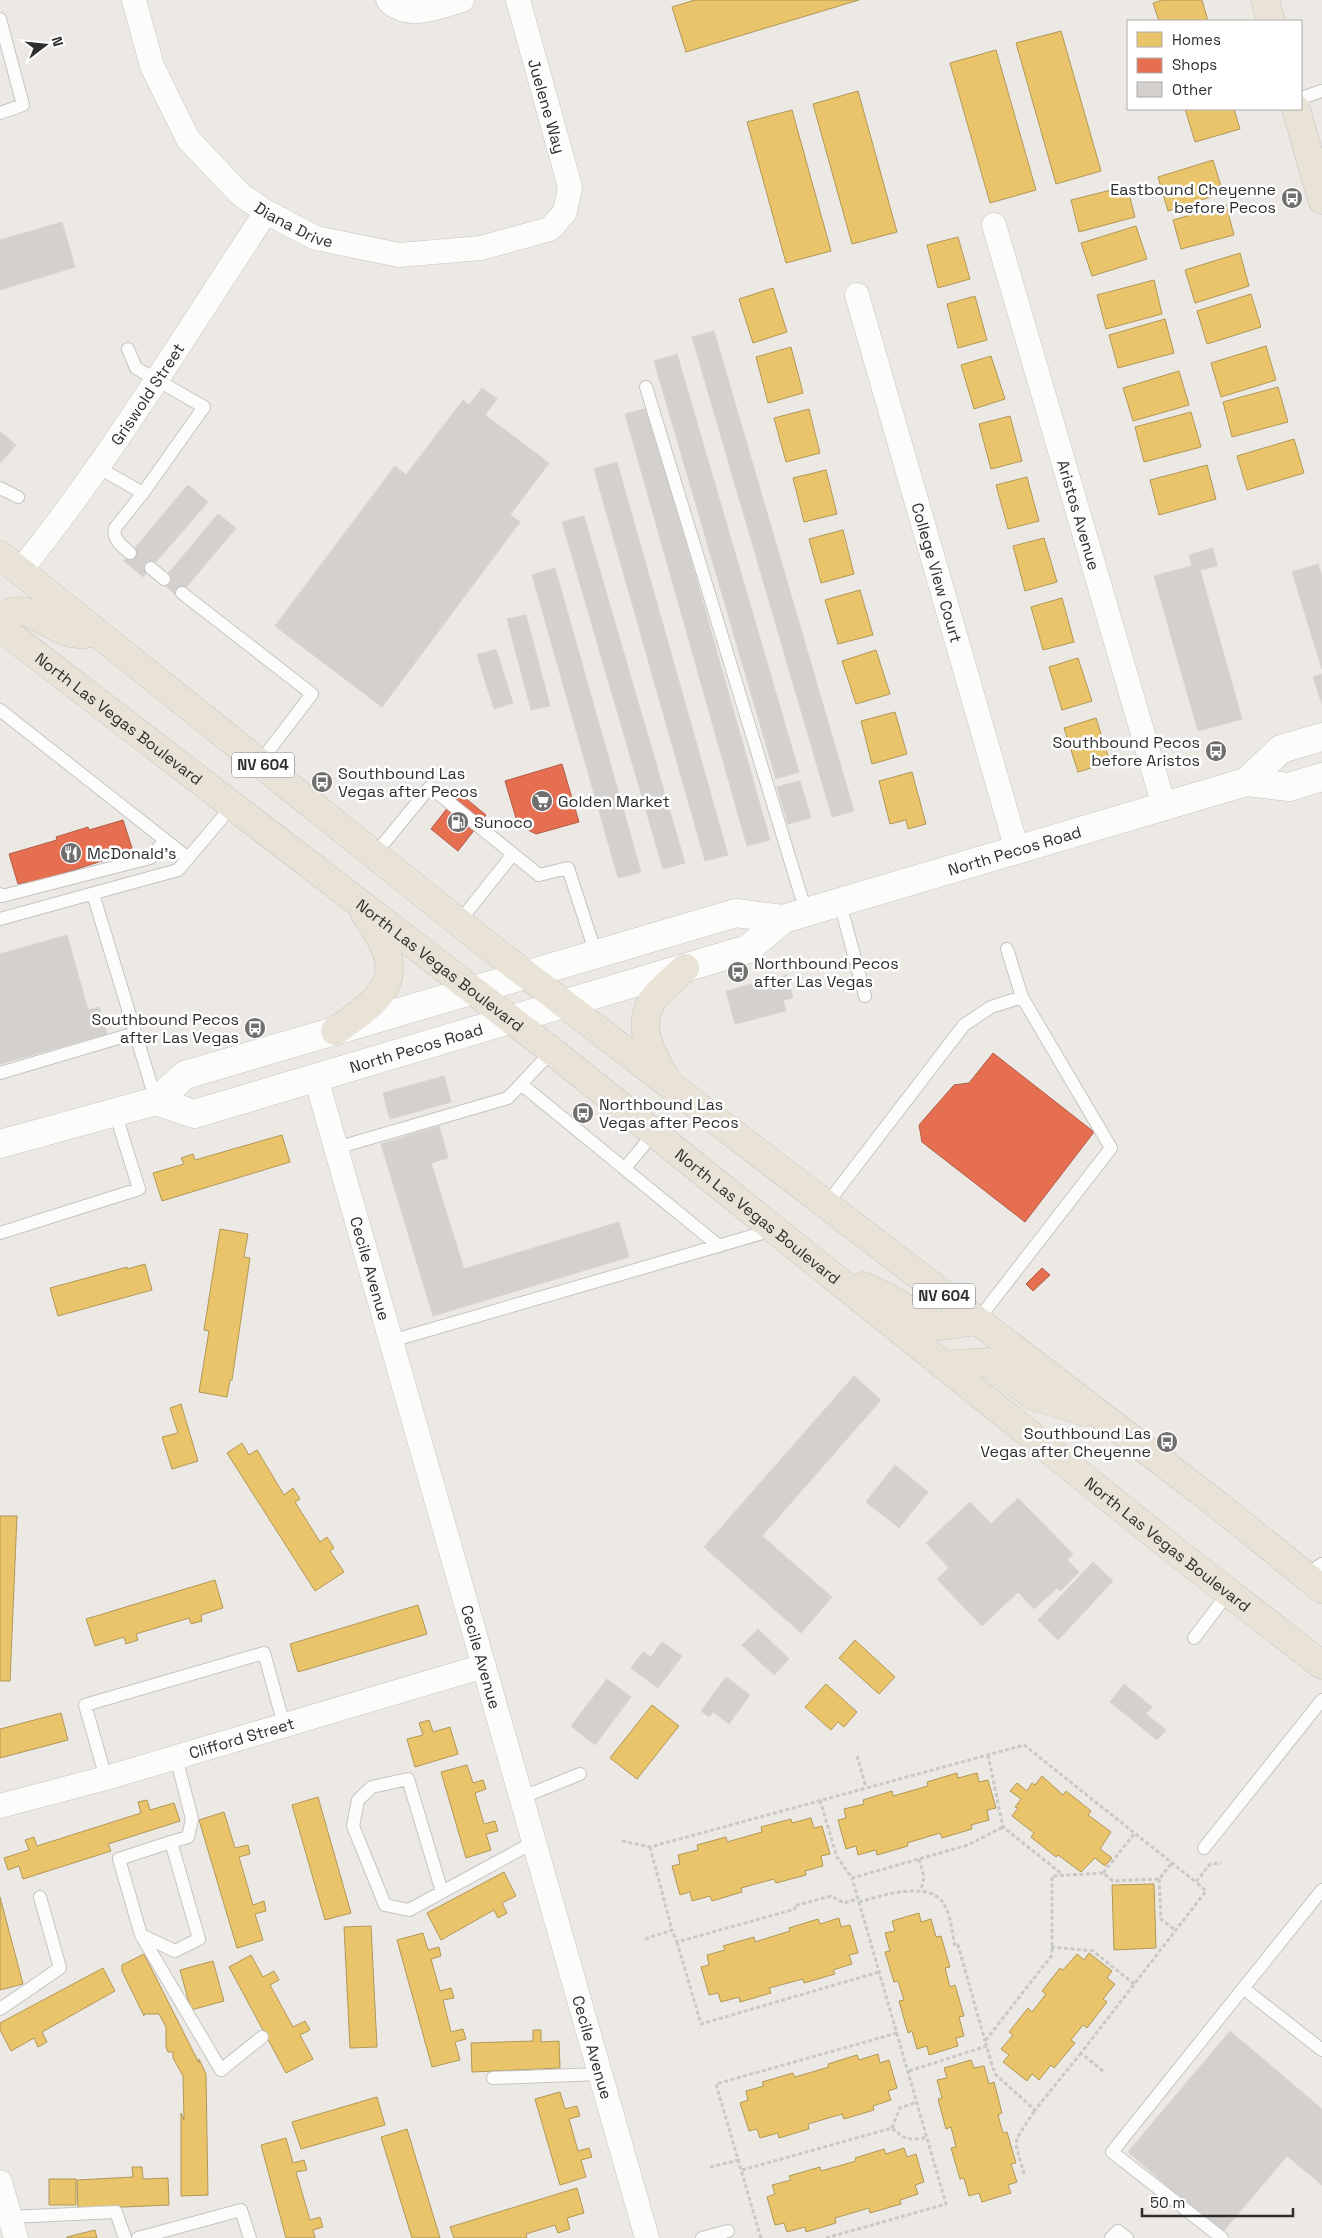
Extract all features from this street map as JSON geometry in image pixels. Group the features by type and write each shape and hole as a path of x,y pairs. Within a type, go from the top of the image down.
{"main road":[{"path":"1264,0 1271,20"},
{"path":"1296,110 1322,200"},
{"name":"NV 604","path":"7,569 95,631 564,1005 1103,1418 1316,1576"},
{"path":"0,619 7,613 25,611 65,632 86,636 95,631"},
{"name":"North Las Vegas Boulevard","path":"0,627 552,1051 1228,1592 1322,1665"},
{"name":"North Pecos Road","path":"1246,782 1281,749 1322,737"},
{"name":"North Pecos Road","path":"0,1144 156,1101 185,1075 736,914 795,916 1246,782 1289,787 1322,777"},
{"path":"335,1031 374,1002 387,985 390,969 386,952 374,926 352,896"},
{"name":"North Pecos Road","path":"156,1101 194,1114 748,950 795,916"},
{"path":"671,1087 650,1052 645,1033 646,1020 652,1002 685,968"},
{"path":"825,1269 891,1299 935,1327 977,1321"},
{"path":"944,1365 988,1362 1033,1396 1103,1418"},
{"path":"1284,1635 1322,1646"}],"street":[{"name":"Diana Drive","path":"134,0 152,66 188,139 240,194 266,212 316,238 399,256 480,248 550,229 565,212"},
{"path":"391,4 420,12 462,0"},
{"name":"Juelene Way","path":"518,0 570,187 565,212"},
{"name":"Griswold Street","path":"7,569 54,529 98,468 266,212"},
{"name":"Aristos Avenue","path":"994,225 1164,806"},
{"name":"College View Court","path":"858,295 1017,850"},
{"name":"Cecile Avenue","path":"316,1078 523,1797 534,1842 647,2238"},
{"name":"Clifford Street","path":"0,1806 106,1778 484,1666"},
{"path":"0,2182 13,2228"}],"lane":[{"path":"0,19 23,105 0,113"},
{"path":"1302,98 1322,91"},
{"path":"128,349 136,368 204,406 143,493 115,528 116,540 130,553"},
{"path":"646,386 795,916"},
{"path":"98,468 143,493"},
{"path":"0,488 18,497"},
{"path":"151,568 164,579"},
{"path":"182,593 312,694 260,762"},
{"path":"0,710 188,858"},
{"path":"375,854 430,787 539,875 568,868 596,954"},
{"path":"0,919 178,870 233,805"},
{"path":"1,895 150,858 165,840"},
{"path":"459,922 513,854"},
{"path":"93,894 156,1101"},
{"path":"840,903 865,996"},
{"path":"977,1321 1111,1148 1022,997 1008,949"},
{"path":"826,1205 964,1025 992,1007 1022,997"},
{"path":"0,1073 135,1033"},
{"path":"336,1148 508,1098 552,1051"},
{"path":"521,1084 719,1246"},
{"path":"0,1233 139,1189 115,1112"},
{"path":"625,1168 654,1133"},
{"path":"391,1341 775,1229"},
{"path":"1194,1638 1228,1592"},
{"path":"106,1778 85,1705 264,1653 284,1725"},
{"path":"1204,1848 1322,1700"},
{"path":"176,1757 192,1819 188,1837 119,1859 141,1935 221,2070 262,2037"},
{"path":"523,1797 580,1774"},
{"path":"442,1892 408,1779 372,1787 358,1800 353,1826 385,1905 409,1910 534,1842"},
{"path":"141,1935 175,1952 199,1939 171,1842"},
{"path":"1222,2238 1112,2152 1322,1890"},
{"path":"0,2009 60,1968 40,1897"},
{"path":"1244,1988 1322,2050"},
{"path":"493,2078 600,2074"},
{"path":"138,2238 241,2210 250,2238"},
{"path":"13,2228 116,2212 125,2238"},
{"path":"702,2238 728,2231"},
{"path":"1111,2238 1118,2231 1127,2238"}],"path":[{"path":"622,1841 650,1847 1024,1745 1196,1882 1206,1891 1035,2110 1017,2138 1016,2145 1024,2174"},
{"path":"988,1755 1003,1827 1064,1876"},
{"path":"857,1756 866,1787"},
{"path":"820,1800 837,1857 852,1878 946,2204 826,2238"},
{"path":"852,1878 968,1845 1003,1827"},
{"path":"1102,1873 1135,1833"},
{"path":"650,1847 672,1930 701,2024 879,1972"},
{"path":"919,1859 924,1877 921,1890"},
{"path":"1172,1863 1159,1879 1161,1919 1175,1930"},
{"path":"1196,1882 1210,1864 1221,1863"},
{"path":"985,2041 1052,1956 1052,1876 1102,1873 1114,1881 1159,1879"},
{"path":"677,1942 795,1909 794,1906 831,1896 844,1903 921,1890 941,1900 948,1913 955,1946 958,1946 995,2074 1035,2110"},
{"path":"645,1938 672,1930"},
{"path":"1051,1947 1093,1951 1134,1984"},
{"path":"761,2238 716,2084 897,2032"},
{"path":"909,2071 987,2046"},
{"path":"1080,2053 1103,2071"},
{"path":"892,2128 900,2108 917,2102"},
{"path":"742,2170 892,2128"},
{"path":"892,2128 902,2136 912,2140 928,2137"},
{"path":"710,2167 739,2160"}],"building: Homes":[{"path":"695,0 859,0 686,52 672,7"},
{"path":"1162,0 1202,0 1208,20 1159,20 1153,3"},
{"path":"1061,31 1101,171 1056,184 1016,43"},
{"path":"996,50 1036,190 990,203 950,63"},
{"path":"858,91 897,232 852,244 813,104"},
{"path":"792,110 831,251 786,263 747,122"},
{"path":"1185,110 1234,110 1240,129 1195,142"},
{"path":"1213,160 1223,193 1168,211 1158,177"},
{"path":"1127,186 1135,217 1079,232 1071,200"},
{"path":"1226,205 1234,235 1181,249 1173,220"},
{"path":"1136,226 1147,259 1092,276 1081,243"},
{"path":"958,237 970,279 938,288 927,245"},
{"path":"1240,253 1249,286 1195,303 1185,270"},
{"path":"1154,280 1162,314 1106,329 1097,295"},
{"path":"773,288 787,332 753,343 739,299"},
{"path":"1251,294 1261,327 1207,344 1197,311"},
{"path":"975,296 987,340 958,348 947,304"},
{"path":"1165,319 1174,353 1118,368 1109,335"},
{"path":"1266,346 1276,380 1221,397 1211,363"},
{"path":"791,347 803,393 768,403 756,357"},
{"path":"991,356 1005,399 974,409 961,365"},
{"path":"1179,371 1189,405 1133,421 1123,388"},
{"path":"1278,387 1288,422 1232,437 1223,402"},
{"path":"809,409 820,453 786,462 774,418"},
{"path":"1191,412 1201,447 1144,462 1135,427"},
{"path":"1010,416 1022,461 991,469 979,424"},
{"path":"1294,439 1304,473 1247,490 1237,456"},
{"path":"1207,465 1216,499 1159,515 1150,480"},
{"path":"826,470 837,514 804,522 793,478"},
{"path":"1027,477 1039,521 1008,529 996,485"},
{"path":"843,530 854,574 821,583 809,539"},
{"path":"1044,538 1057,582 1025,591 1013,546"},
{"path":"860,590 873,635 838,644 825,600"},
{"path":"1062,598 1074,642 1043,650 1031,607"},
{"path":"876,650 890,694 856,704 842,661"},
{"path":"1078,658 1092,701 1062,710 1049,667"},
{"path":"895,712 907,754 872,764 861,721"},
{"path":"1096,718 1110,762 1078,772 1064,728"},
{"path":"912,772 926,824 908,829 906,820 890,824 879,781"},
{"path":"282,1135 290,1162 162,1201 153,1173 184,1164 181,1158 193,1154 195,1160"},
{"path":"220,1229 248,1234 244,1257 250,1258 232,1380 230,1380 227,1397 199,1392 209,1331 204,1330"},
{"path":"145,1264 152,1290 58,1316 50,1288 127,1267 127,1269"},
{"path":"181,1404 198,1461 172,1469 162,1437 178,1433 170,1408"},
{"path":"242,1443 249,1455 257,1450 284,1495 293,1488 300,1499 295,1502 320,1542 327,1537 334,1548 330,1551 344,1572 315,1591 227,1453"},
{"path":"0,1516 17,1516 10,1681 0,1681"},
{"path":"215,1580 223,1608 201,1615 202,1621 191,1624 189,1618 136,1634 138,1640 126,1644 124,1637 95,1646 86,1619"},
{"path":"418,1605 427,1634 298,1672 290,1644"},
{"path":"855,1640 895,1677 879,1694 839,1658"},
{"path":"826,1684 857,1712 844,1727 838,1722 831,1730 805,1707"},
{"path":"652,1705 679,1726 637,1779 610,1758"},
{"path":"61,1713 68,1740 0,1758 0,1729"},
{"path":"429,1720 433,1732 450,1727 458,1754 415,1767 407,1739 423,1735 419,1723"},
{"path":"467,1765 473,1783 483,1780 486,1789 475,1793 484,1824 495,1821 498,1831 486,1834 491,1850 466,1858 441,1772"},
{"path":"957,1773 958,1778 977,1773 979,1782 988,1780 996,1808 987,1810 989,1820 971,1825 972,1829 942,1838 940,1833 907,1843 908,1846 877,1855 876,1850 858,1855 856,1846 846,1849 838,1820 846,1818 844,1809 864,1804 863,1800 892,1791 893,1796 928,1786 927,1782"},
{"path":"1042,1776 1063,1795 1066,1791 1091,1811 1088,1815 1111,1832 1100,1849 1112,1858 1105,1866 1095,1858 1081,1872 1058,1855 1056,1857 1031,1837 1034,1833 1012,1816 1018,1808 1015,1807 1021,1799 1010,1791 1017,1783 1027,1791 1032,1783 1035,1785"},
{"path":"318,1797 351,1913 325,1920 292,1805"},
{"path":"147,1800 150,1810 174,1803 180,1821 108,1844 111,1851 23,1879 19,1866 8,1870 4,1858 29,1850 25,1840 34,1837 37,1846 141,1813 138,1802"},
{"path":"224,1812 235,1848 248,1845 250,1854 239,1857 253,1905 264,1901 266,1911 255,1914 263,1940 237,1948 199,1820"},
{"path":"811,1818 814,1828 822,1826 830,1854 821,1856 823,1866 805,1871 806,1875 776,1883 774,1879 741,1888 742,1892 712,1901 710,1896 692,1901 690,1892 680,1895 672,1866 680,1864 678,1855 698,1850 697,1845 726,1837 727,1842 762,1832 761,1827 791,1819 792,1823"},
{"path":"504,1872 516,1896 502,1903 507,1913 498,1918 494,1910 441,1940 427,1913"},
{"path":"1154,1884 1156,1948 1114,1950 1112,1885"},
{"path":"0,1897 23,1984 0,1990"},
{"path":"919,1913 921,1922 931,1919 936,1937 941,1936 950,1967 945,1968 950,1987 955,1985 964,2016 959,2017 964,2036 956,2038 958,2046 929,2055 927,2046 917,2049 912,2031 908,2033 899,2001 904,2000 898,1981 894,1982 885,1952 890,1951 885,1933 895,1931 892,1921"},
{"path":"839,1918 841,1927 850,1925 858,1953 849,1955 852,1964 833,1970 835,1974 804,1983 803,1979 769,1988 771,1993 740,2002 739,1997 721,2002 718,1993 709,1995 701,1967 709,1965 707,1955 725,1950 723,1946 754,1937 755,1942 790,1931 789,1928 818,1919 820,1924"},
{"path":"371,1926 377,2047 350,2048 344,1927"},
{"path":"423,1933 428,1950 439,1947 441,1956 431,1959 440,1991 451,1988 454,1998 443,2000 451,2032 463,2029 466,2039 455,2042 460,2060 432,2067 397,1940"},
{"path":"1089,1953 1112,1971 1107,1978 1115,1984 1103,1999 1107,2002 1087,2028 1083,2025 1071,2040 1075,2043 1054,2068 1051,2065 1039,2080 1032,2074 1027,2081 1003,2062 1009,2055 1001,2049 1013,2035 1009,2032 1028,2008 1032,2012 1046,1994 1042,1991 1060,1968 1063,1970 1077,1954 1084,1960"},
{"path":"144,1954 206,2074 208,2195 181,2196 181,2113 184,2120 183,2076 173,2058 173,2052 168,2052 166,2047 166,2027 159,2014 144,2014 144,2016 122,1971 122,1965"},
{"path":"251,1955 263,1977 274,1971 279,1980 270,1985 293,2027 305,2021 310,2030 300,2035 313,2059 286,2073 229,1967"},
{"path":"213,1961 224,2001 191,2010 180,1970"},
{"path":"103,1968 115,1991 42,2032 47,2042 38,2047 34,2038 11,2051 0,2030 0,2023"},
{"path":"533,2030 541,2030 541,2042 559,2041 560,2068 472,2072 471,2043 533,2041"},
{"path":"878,2054 880,2063 889,2060 897,2088 888,2091 891,2100 873,2106 874,2110 844,2119 842,2114 808,2124 809,2129 779,2138 778,2133 760,2138 757,2129 749,2131 740,2103 748,2100 746,2091 764,2086 762,2082 793,2073 795,2077 829,2067 828,2064 857,2055 859,2060"},
{"path":"971,2060 974,2068 984,2066 989,2084 994,2082 1002,2113 998,2115 1003,2133 1007,2132 1016,2163 1011,2164 1017,2182 1008,2185 1011,2193 982,2202 979,2193 969,2196 964,2178 960,2179 951,2148 956,2147 951,2127 946,2129 938,2099 942,2098 937,2080 947,2078 944,2068"},
{"path":"560,2092 565,2109 577,2106 580,2116 569,2119 578,2151 589,2148 592,2157 581,2160 586,2177 560,2185 535,2099"},
{"path":"377,2097 385,2125 301,2149 292,2122"},
{"path":"407,2129 440,2238 412,2238 381,2137"},
{"path":"286,2138 293,2163 304,2160 307,2170 296,2172 310,2220 320,2217 323,2227 313,2230 315,2238 286,2238 261,2145"},
{"path":"904,2148 907,2157 916,2154 924,2182 915,2185 918,2194 900,2200 901,2204 870,2213 869,2208 835,2218 836,2223 806,2232 805,2227 787,2232 784,2223 775,2225 767,2197 775,2194 772,2185 791,2180 789,2176 820,2167 821,2171 856,2161 855,2158 884,2149 886,2154"},
{"path":"132,2167 142,2167 143,2179 168,2178 169,2205 78,2209 77,2180 133,2177"},
{"path":"49,2179 76,2179 76,2205 49,2205"},
{"path":"577,2188 584,2213 567,2218 570,2229 558,2233 555,2225 526,2234 527,2238 454,2238 450,2227"},
{"path":"95,2230 97,2238 67,2238 67,2237"}],"building: Shops":[{"name":"Golden Market","path":"562,764 579,822 536,834 518,825 505,781"},
{"name":"Sunoco","path":"459,793 486,815 458,851 431,829"},
{"name":"McDonald's","path":"123,820 133,851 27,885 26,882 18,884 9,854 57,840 56,837 88,827 89,830"},
{"path":"993,1053 1094,1132 1025,1222 922,1142 919,1125 954,1085 969,1083"},
{"path":"1042,1268 1050,1275 1033,1291 1026,1284"}],"building: Other":[{"path":"62,222 75,267 0,290 0,240"},
{"path":"714,331 854,811 832,817 692,337"},
{"path":"677,354 799,772 776,779 654,361"},
{"path":"482,388 497,399 485,415 549,463 510,515 520,522 382,707 275,626 395,466 406,475 463,400 469,405"},
{"path":"648,408 770,840 747,846 625,414"},
{"path":"0,431 16,445 0,463"},
{"path":"617,462 728,855 705,861 594,469"},
{"path":"188,485 208,502 143,577 124,561"},
{"path":"218,514 236,528 178,597 161,582"},
{"path":"584,516 685,863 663,869 562,522"},
{"path":"1213,548 1217,566 1200,570 1242,719 1198,731 1154,576 1192,566 1189,555"},
{"path":"1318,564 1322,577 1322,669 1292,572"},
{"path":"555,568 641,872 618,878 532,575"},
{"path":"526,615 550,706 531,710 507,619"},
{"path":"496,649 513,703 494,709 477,655"},
{"path":"1322,674 1322,704 1313,677"},
{"path":"800,781 811,818 788,824 777,787"},
{"path":"67,935 88,1010 99,1007 107,1034 0,1064 0,954"},
{"path":"787,975 793,998 783,1000 786,1011 735,1024 726,991"},
{"path":"444,1076 451,1102 390,1119 383,1093"},
{"path":"439,1126 448,1158 431,1163 464,1269 619,1222 629,1257 433,1316 381,1144"},
{"path":"854,1376 881,1400 762,1536 832,1597 801,1633 704,1547"},
{"path":"895,1465 928,1492 899,1528 866,1502"},
{"path":"1018,1498 1073,1554 1067,1560 1079,1572 1060,1591 1057,1588 1034,1609 1018,1592 982,1626 937,1579 949,1568 926,1543 970,1502 991,1524"},
{"path":"1093,1562 1113,1581 1058,1640 1038,1620"},
{"path":"758,1629 789,1659 774,1675 742,1645"},
{"path":"662,1642 682,1656 658,1688 631,1668 643,1652 651,1657"},
{"path":"726,1677 750,1695 729,1724 713,1712 709,1717 701,1711"},
{"path":"607,1679 631,1697 595,1745 571,1726"},
{"path":"1124,1684 1152,1707 1146,1714 1166,1730 1157,1740 1110,1702"},
{"path":"1230,2031 1322,2109 1322,2185 1287,2156 1222,2233 1128,2152"}],"place":[{"name":"Eastbound Cheyenne before Pecos","path":"1292,198"},
{"name":"Southbound Pecos before Aristos","path":"1216,751"},
{"name":"Southbound Las Vegas after Pecos","path":"322,782"},
{"name":"Golden Market","path":"542,801"},
{"name":"Sunoco","path":"458,822"},
{"name":"McDonald's","path":"71,853"},
{"name":"Northbound Pecos after Las Vegas","path":"738,972"},
{"name":"Southbound Pecos after Las Vegas","path":"255,1028"},
{"name":"Northbound Las Vegas after Pecos","path":"583,1113"},
{"name":"Southbound Las Vegas after Cheyenne","path":"1167,1442"}]}
